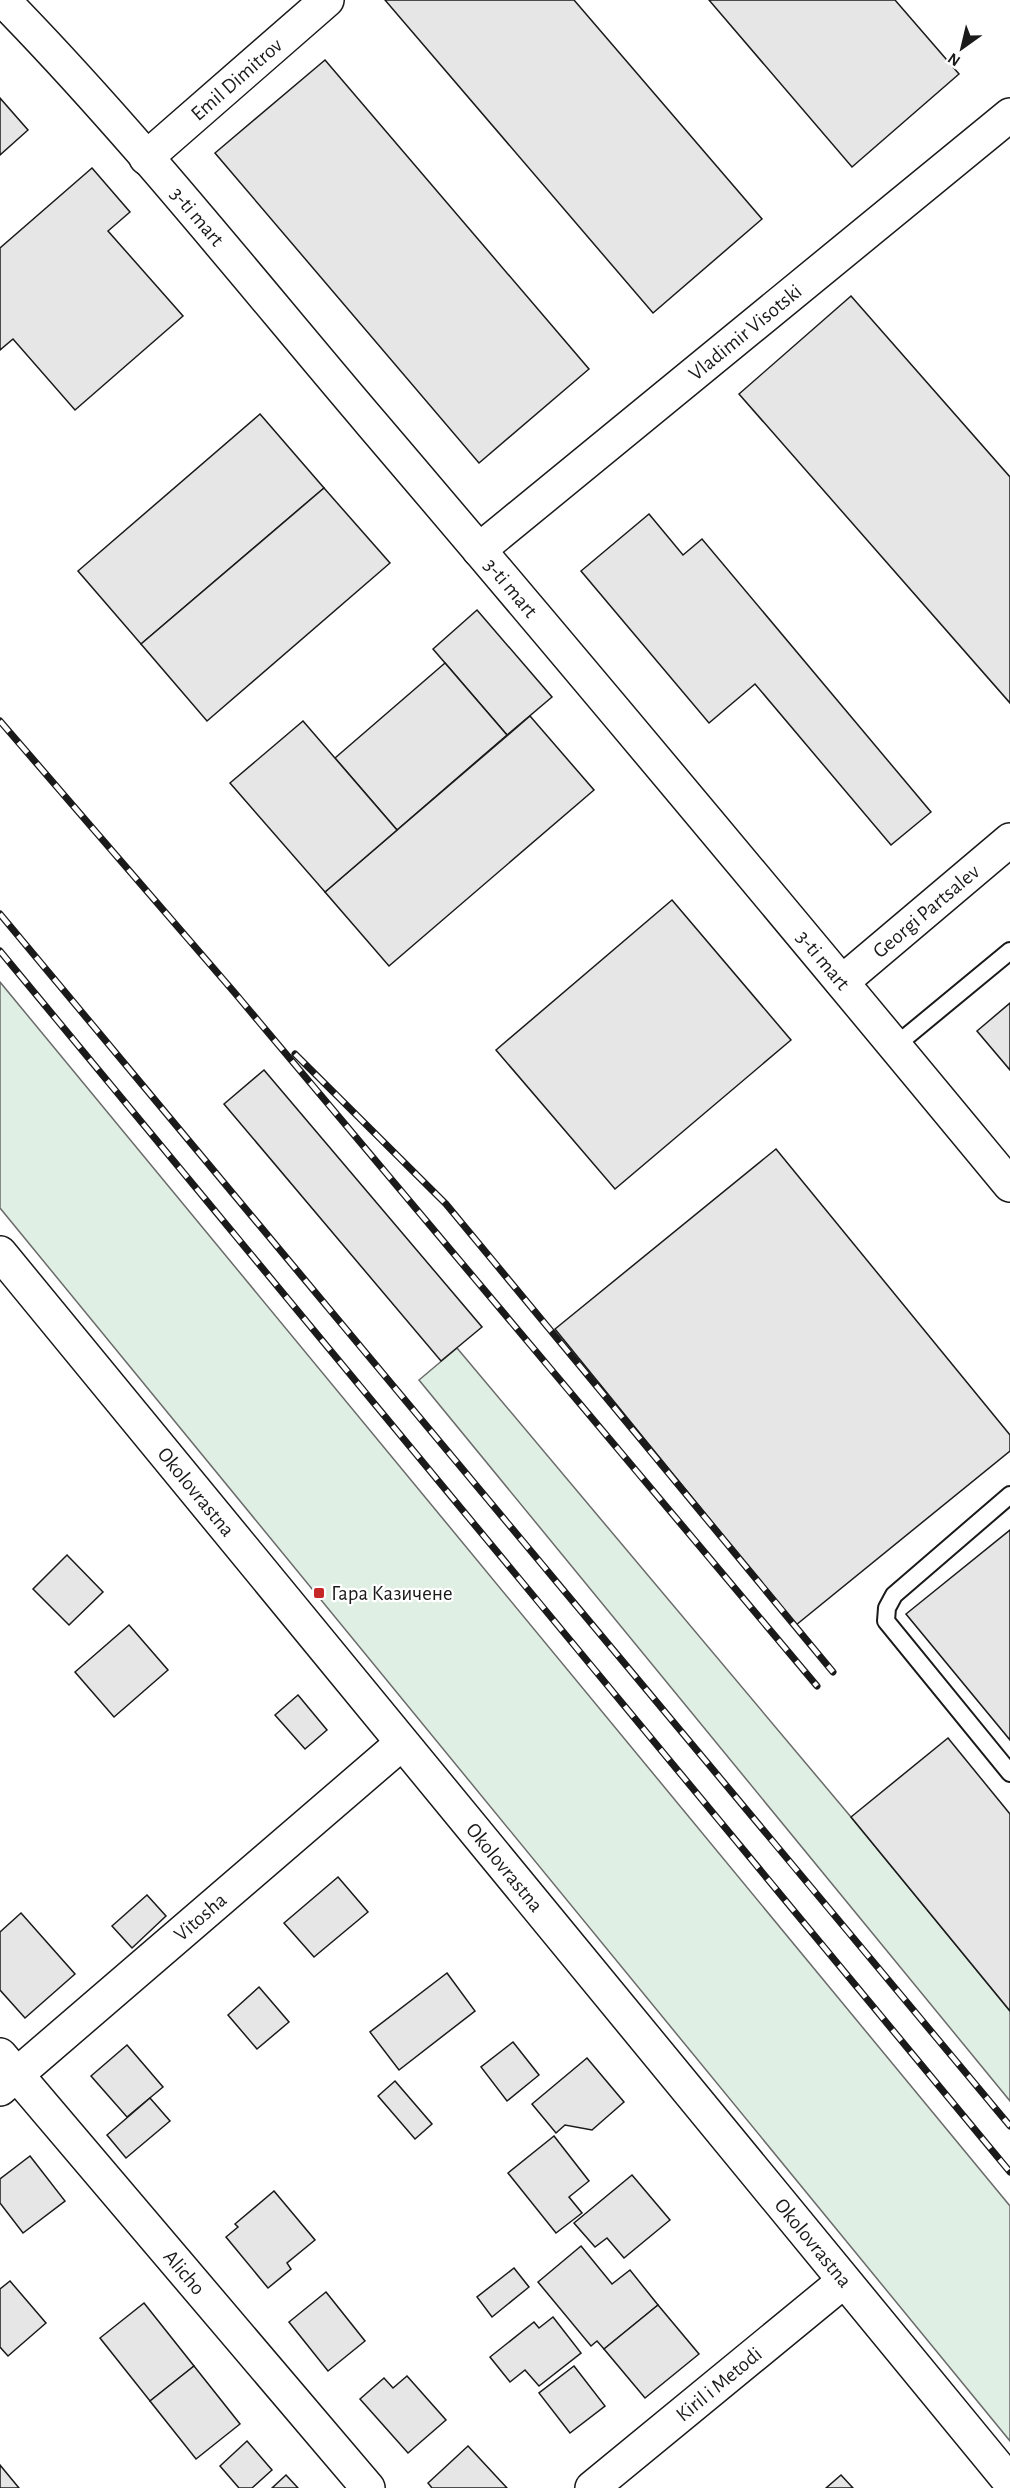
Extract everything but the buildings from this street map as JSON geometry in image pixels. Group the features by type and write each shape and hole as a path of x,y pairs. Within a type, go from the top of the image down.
{"street":[{"name":"3-ti mart","path":"3,0 50,48 146,158 479,550 1010,1185"},
{"name":"Emil Dimitrov","path":"146,158 327,0"},
{"name":"Vladimir Visotski","path":"479,550 1010,115"},
{"name":"Georgi Partsalev","path":"842,982 1010,840"},
{"name":"Okolovrastna","path":"0,1253 401,1744 1010,2482"},
{"name":"Vitosha","path":"6,2073 401,1744"},
{"name":"Alicho","path":"6,2073 368,2488"},
{"name":"Kiril i Metodi","path":"592,2488 844,2281"}],"lane":[{"path":"895,1046 1010,951"},
{"path":"1010,1495 894,1595 886,1608 886,1622 1010,1773"}],"green space":[{"path":"0,982 1010,2206 1010,2441 0,1208"},
{"path":"457,1348 851,1817 1010,2011 1010,2101 419,1380"}],"railway":[{"path":"0,721 234,992 817,1686"},
{"path":"0,914 1010,2126"},
{"path":"0,951 1010,2172"},
{"path":"295,1054 446,1204 833,1672"}],"place":[{"name":"Гара Казичене","path":"319,1593"}]}
